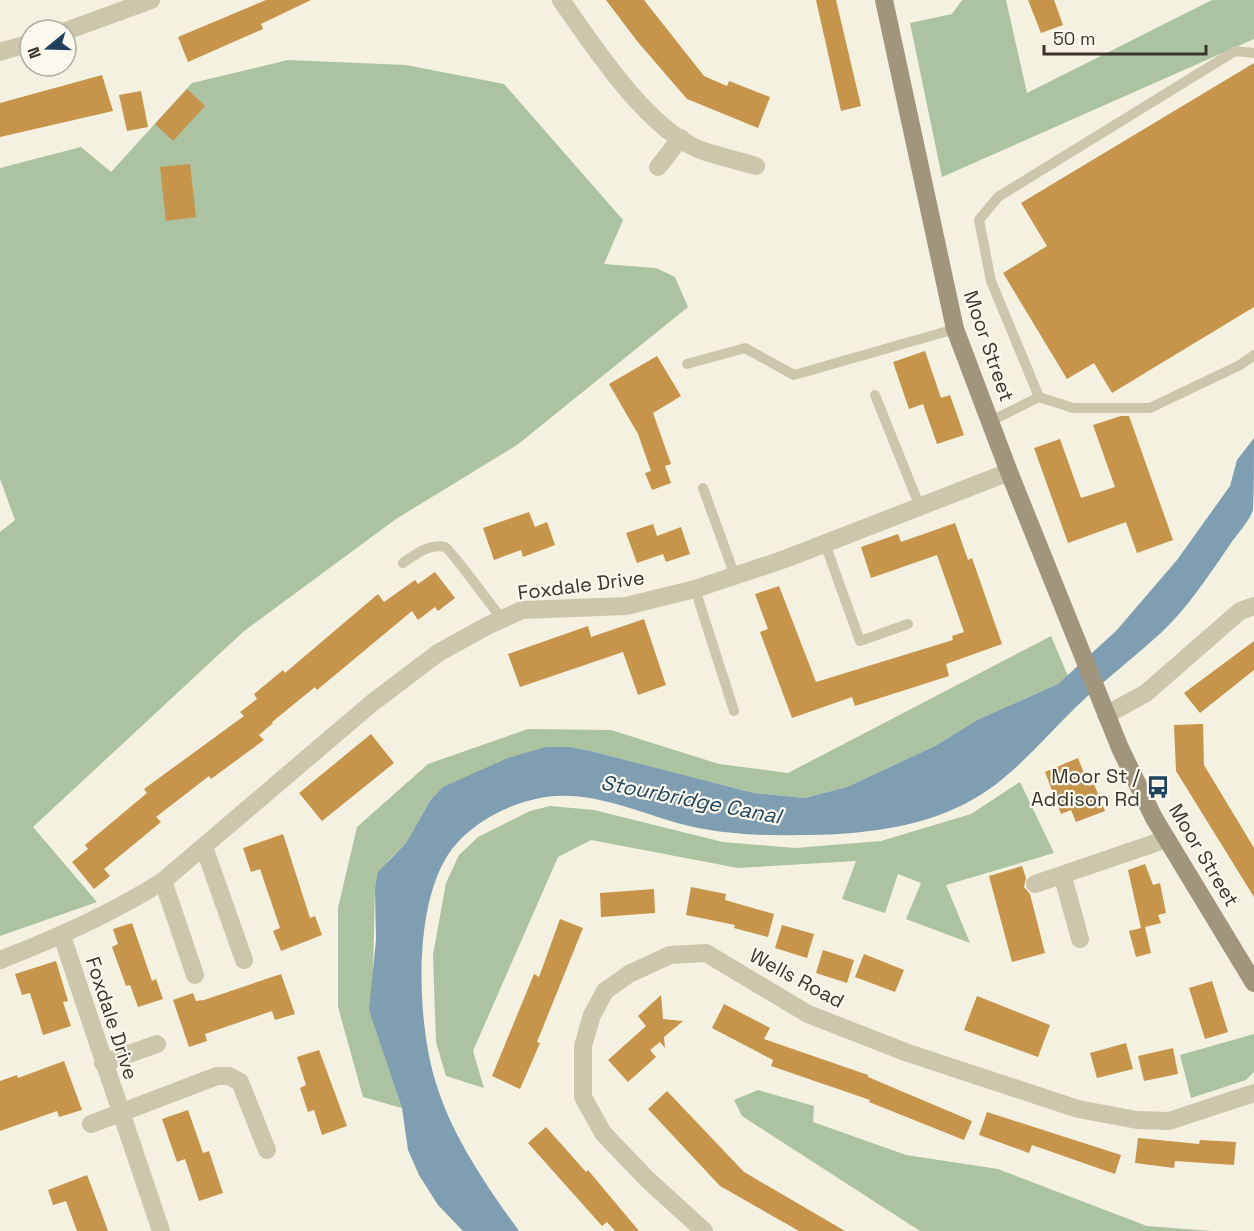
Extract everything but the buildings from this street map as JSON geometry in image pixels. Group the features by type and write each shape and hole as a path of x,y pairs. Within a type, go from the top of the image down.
{"street":[{"path":"78,27 151,0"},
{"path":"561,0 602,57 661,125 698,148 756,166"},
{"name":"Moor Street","path":"884,0 955,328 1009,472 1106,715 1149,808 1254,983"},
{"path":"0,52 18,47"},
{"path":"658,167 681,138"},
{"name":"Foxdale Drive","path":"0,960 62,936 129,903 163,881 372,703 438,653 502,619 522,610 626,606 695,589 825,544 1009,472"},
{"path":"1106,715 1146,693 1240,611 1254,606"},
{"path":"1035,884 1063,877 1167,839"},
{"path":"204,847 244,960"},
{"path":"1063,877 1080,939"},
{"path":"163,881 195,975"},
{"name":"Foxdale Drive","path":"62,936 161,1231"},
{"name":"Wells Road","path":"704,1231 647,1179 603,1133 584,1097 583,1046 592,1015 605,992 629,974 670,956 706,953 808,1014 908,1053 1078,1109 1137,1120 1169,1121 1254,1094"},
{"path":"103,1063 157,1044"},
{"name":"Foxdale Drive","path":"91,1124 197,1082 217,1076 229,1076 240,1082 267,1150"}],"lane":[{"path":"1039,397 991,281 979,220 998,197 1175,86 1235,51 1254,53"},
{"path":"687,364 744,348 794,375 955,328"},
{"path":"991,421 1039,397 1073,408 1150,408 1254,355"},
{"path":"875,395 920,507"},
{"path":"703,488 735,576"},
{"path":"825,544 860,642 908,624"},
{"path":"403,563 423,549 443,546 452,550 461,567 502,619"},
{"path":"695,589 735,711"}],"green space":[{"path":"962,0 1006,0 1027,93 1212,0 1254,0 1254,39 942,177 910,23 952,14"},
{"path":"288,60 406,65 504,84 623,220 604,264 656,268 675,277 688,307 517,445 396,519 244,631 33,827 97,902 0,936 0,532 15,520 0,479 0,168 81,147 111,172 192,83"},
{"path":"1051,636 1068,676 1058,684 977,720 935,746 847,787 805,798 754,793 591,751 570,747 546,747 430,801 406,843 387,862 375,889 373,974 395,1085 402,1108 363,1097 338,1007 338,908 357,827 428,764 528,729 611,730 719,764 788,773"},
{"path":"1020,782 1054,853 946,885 970,943 906,919 921,883 898,874 885,913 842,899 856,861 738,868 591,840 558,857 473,1051 484,1088 446,1076 436,1042 433,955 446,883 459,855 478,837 530,811 550,806 594,810 723,842 795,848 881,841 971,814"},
{"path":"1254,1034 1254,1072 1246,1080 1191,1098 1180,1055"},
{"path":"758,1090 814,1106 813,1122 906,1155 998,1169 1147,1226 1211,1231 920,1231 742,1116 734,1100"}],"water":[{"name":"Stourbridge Canal","path":"1254,438 1253,510 1190,601 1163,631 1087,697 1006,776 974,799 919,822 880,830 819,835 771,835 742,834 699,828 616,804 581,797 545,797 519,804 494,815 461,839 452,849 439,872 430,899 424,930 422,962 424,1026 435,1080 450,1120 482,1178 519,1231 463,1231 438,1205 419,1175 408,1150 402,1108 369,1010 376,940 375,889 378,872 406,843 430,801 443,787 508,758 546,747 570,747 754,793 805,798 847,787 935,746 977,720 1058,684 1116,631 1177,560 1230,486 1237,460"}],"place":[{"name":"Moor St / Addison Rd","path":"1158,787"}]}
